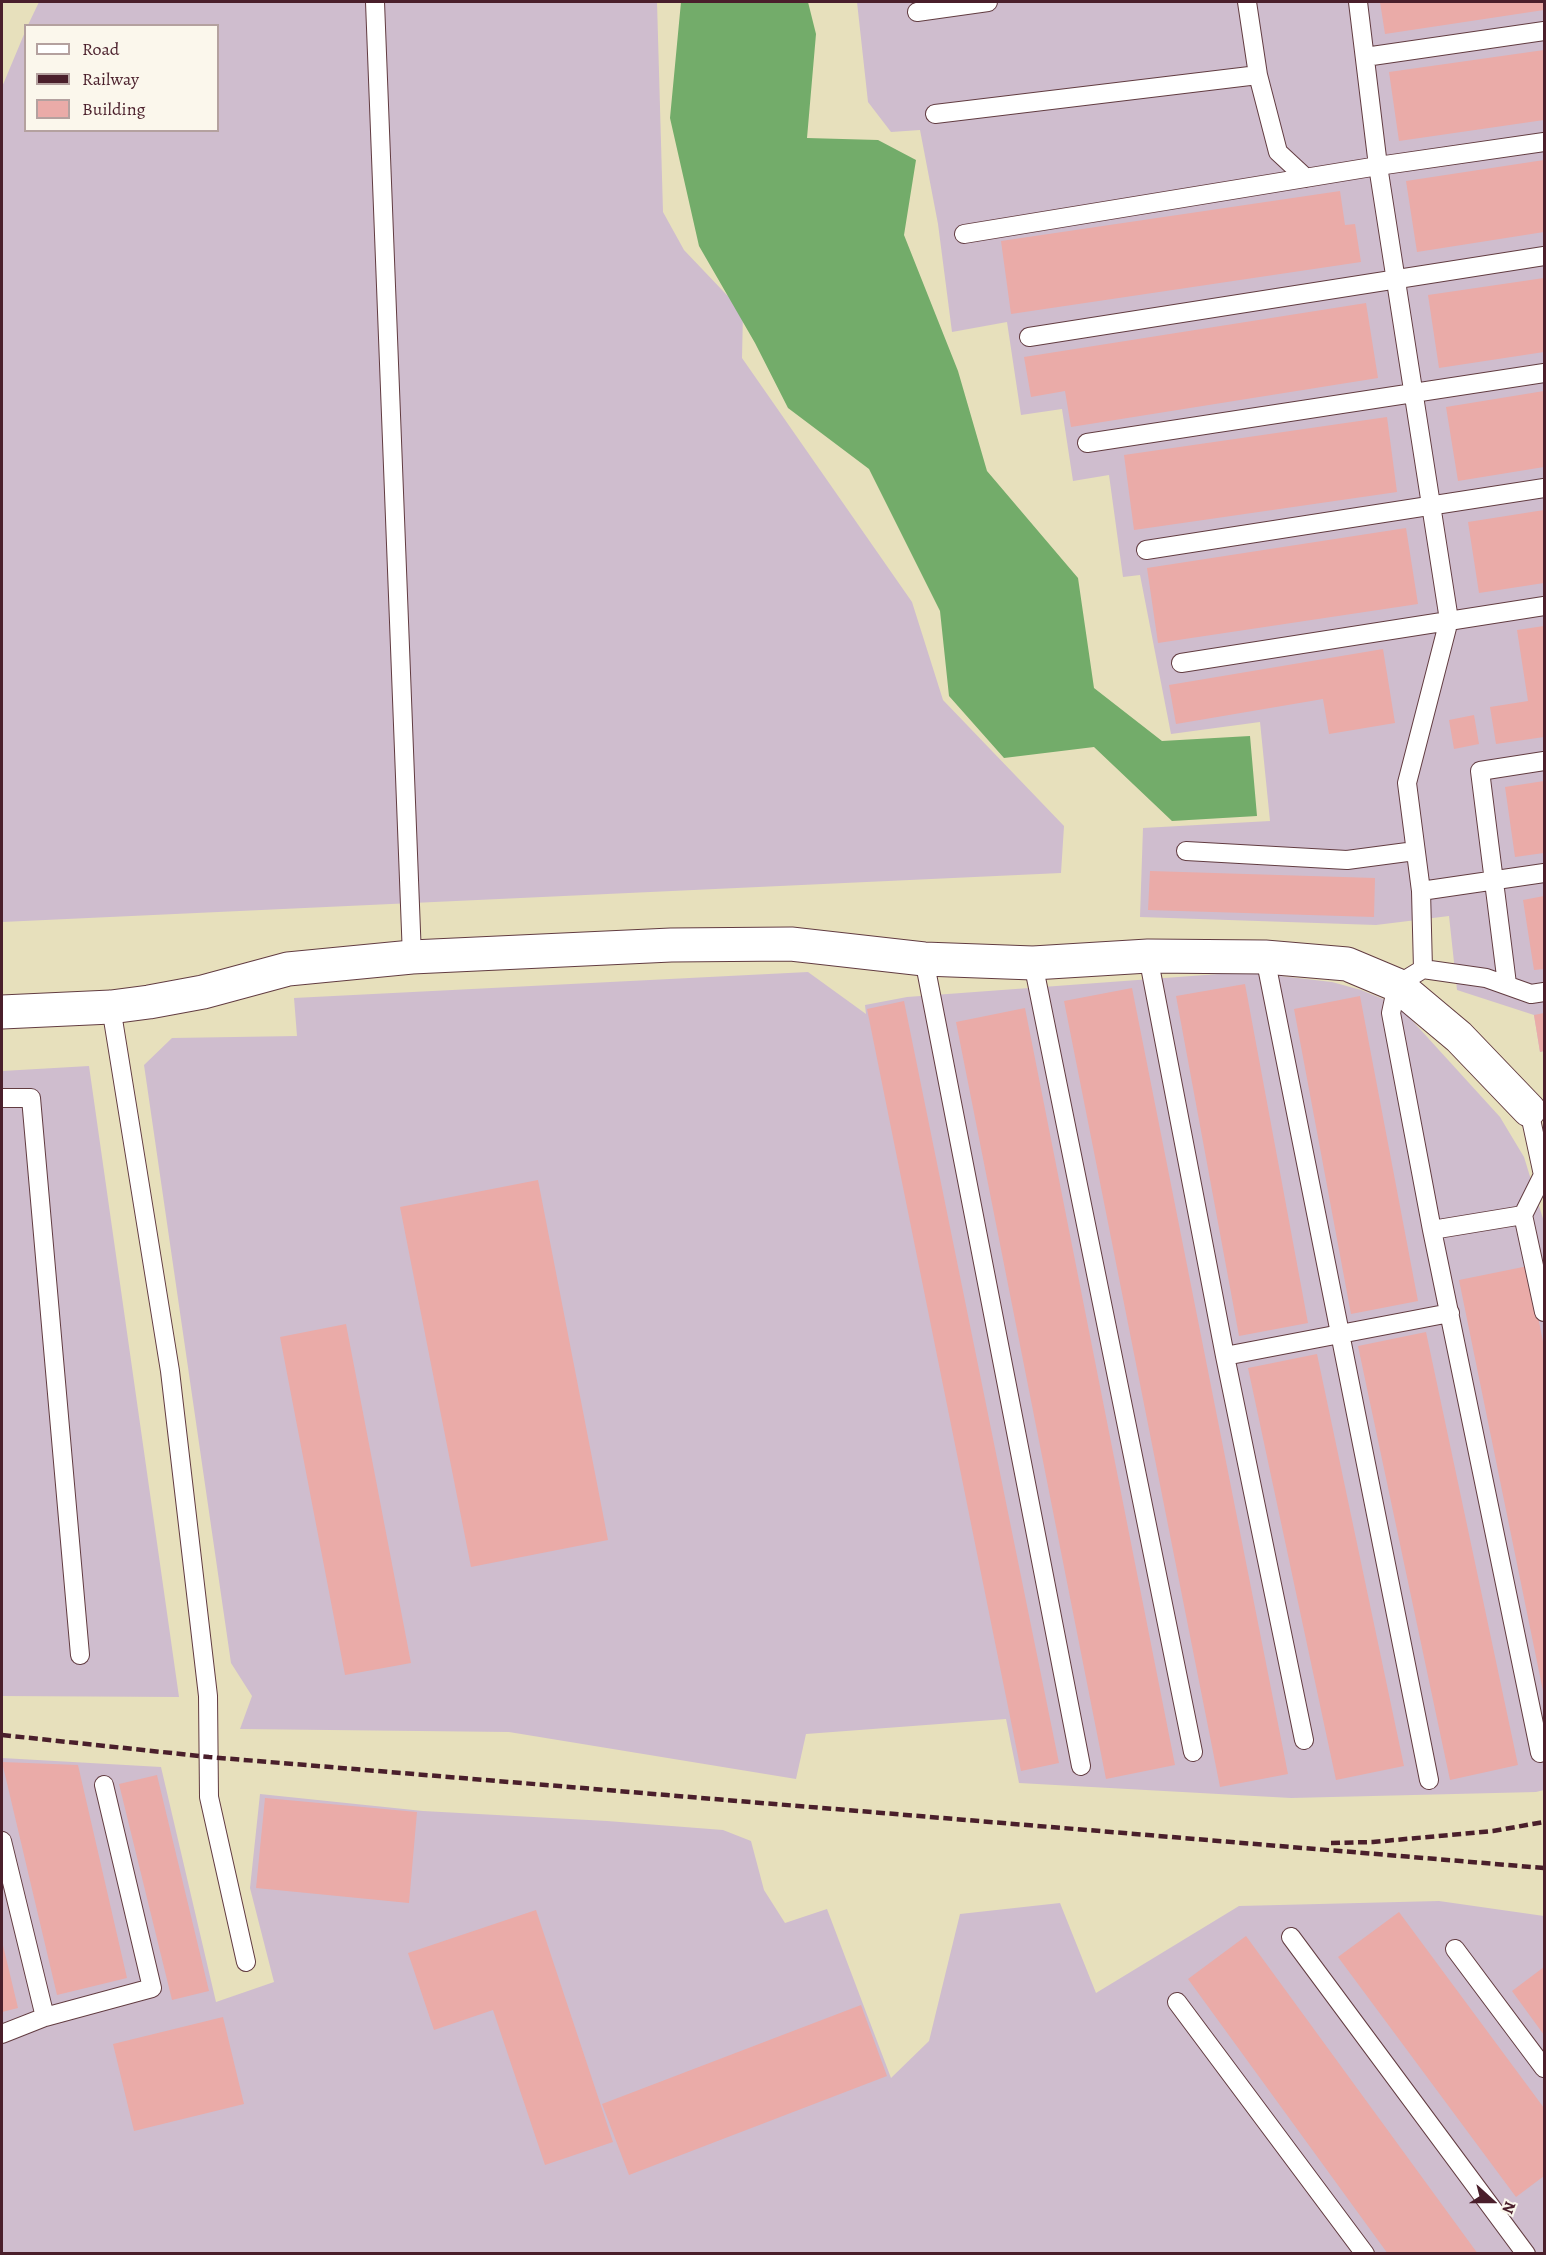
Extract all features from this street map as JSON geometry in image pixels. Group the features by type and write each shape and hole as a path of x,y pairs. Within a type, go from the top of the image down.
{"street":[{"path":"2,1012 111,1007 203,992 288,969 412,957 671,945 791,944 924,958 1033,963 1148,956 1265,957 1347,964 1410,977 1459,1037 1529,1110"}],"lane":[{"path":"375,2 412,957"},
{"path":"917,12 988,2"},
{"path":"1247,2 1258,75 1278,152 1306,178"},
{"path":"1358,2 1378,166 1449,620 1407,783 1420,891 1410,977 1391,1013 1432,1230 1540,1754"},
{"path":"1365,57 1545,31"},
{"path":"935,114 1258,75"},
{"path":"964,234 1545,141"},
{"path":"1029,337 1545,256"},
{"path":"1087,443 1545,373"},
{"path":"1146,550 1545,488"},
{"path":"1181,663 1545,606"},
{"path":"1507,984 1480,771 1545,761"},
{"path":"1186,851 1347,860 1416,850"},
{"path":"1420,891 1545,873"},
{"path":"1148,956 1304,1740"},
{"path":"1265,957 1429,1780"},
{"path":"924,958 1081,1766"},
{"path":"1033,963 1193,1752"},
{"path":"1410,977 1486,978 1531,994 1545,992"},
{"path":"111,1007 170,1371 208,1696 209,1797 246,1962"},
{"path":"2,1098 31,1098 80,1655"},
{"path":"1529,1110 1543,1175 1523,1215 1545,1312"},
{"path":"1432,1230 1523,1215"},
{"path":"1226,1356 1450,1313"},
{"path":"2,2034 45,2017 152,1988 104,1785"},
{"path":"2,1840 45,2017"},
{"path":"1291,1937 1526,2253"},
{"path":"1455,1948 1545,2067"},
{"path":"1177,2002 1365,2253"}],"shaded area":[{"path":"39,2 657,2 663,212 684,250 743,312 742,358 912,602 943,700 1064,826 1061,873 2,922 2,87 24,34 24,132 219,132 219,24 28,24"},
{"path":"857,2 1544,2 1544,1051 1540,1052 1534,1015 1457,990 1449,916 1376,925 1140,917 1143,828 1270,821 1260,722 1171,734 1140,575 1123,577 1109,475 1073,481 1062,409 1021,415 1007,322 952,332 938,224 920,130 891,132 868,102"},
{"path":"808,972 866,1014 865,1005 907,997 1246,972 1332,982 1361,990 1398,1005 1500,1117 1524,1157 1544,1222 1544,1790 1291,1798 1019,1783 1006,1719 806,1734 796,1779 509,1732 240,1729 252,1696 231,1663 144,1065 172,1038 297,1036 294,998"},
{"path":"89,1066 179,1697 2,1696 2,1071"},
{"path":"2,1758 161,1767 216,2002 274,1982 250,1888 260,1794 423,1811 723,1830 751,1841 764,1890 785,1923 827,1909 891,2078 929,2041 960,1914 1060,1903 1096,1993 1239,1906 1439,1901 1544,1916 1544,2253 2,2253"}],"green space":[{"path":"681,2 808,2 816,34 807,138 878,140 916,160 904,235 958,371 987,471 1078,578 1094,688 1162,741 1250,736 1257,816 1172,821 1094,747 1004,758 949,696 940,611 869,469 788,408 755,343 699,246 670,118"}],"building":[{"path":"1380,2 1544,2 1544,10 1385,34"},
{"path":"1544,50 1544,120 1399,141 1389,72"},
{"path":"1544,160 1544,232 1417,252 1406,181"},
{"path":"1340,191 1345,225 1355,224 1361,262 1011,314 1001,241"},
{"path":"1544,278 1544,352 1439,368 1428,295"},
{"path":"1366,303 1378,378 1071,427 1065,391 1031,397 1024,357"},
{"path":"1544,391 1544,467 1458,481 1446,407"},
{"path":"1387,417 1397,492 1134,530 1124,455"},
{"path":"1544,510 1544,583 1479,593 1468,522"},
{"path":"1406,528 1418,604 1158,643 1147,568"},
{"path":"1544,626 1544,737 1496,744 1490,707 1528,701 1517,630"},
{"path":"1383,649 1395,723 1329,734 1323,699 1176,724 1169,685"},
{"path":"1474,715 1479,744 1454,749 1449,720"},
{"path":"1544,781 1544,853 1515,857 1505,787"},
{"path":"1150,871 1375,878 1374,917 1148,910"},
{"path":"1544,896 1544,969 1534,970 1523,900"},
{"path":"1245,984 1308,1323 1239,1336 1176,996"},
{"path":"1132,988 1288,1774 1220,1787 1064,1001"},
{"path":"1360,996 1418,1301 1351,1314 1294,1009"},
{"path":"904,1001 1059,1763 1021,1771 867,1009"},
{"path":"1025,1008 1175,1765 1106,1779 956,1022"},
{"path":"1544,1013 1544,1051 1540,1052 1534,1015"},
{"path":"538,1180 608,1540 471,1567 400,1207"},
{"path":"1528,1266 1544,1347 1543,1691 1459,1280"},
{"path":"346,1324 411,1663 345,1675 280,1337"},
{"path":"1426,1332 1518,1765 1450,1780 1358,1346"},
{"path":"1317,1354 1404,1766 1336,1780 1248,1368"},
{"path":"2,1762 78,1765 127,1978 57,1995"},
{"path":"157,1775 209,1991 172,2000 119,1784"},
{"path":"265,1798 417,1812 409,1903 256,1888"},
{"path":"536,1910 613,2142 545,2165 493,2010 434,2030 408,1953"},
{"path":"1399,1912 1544,2108 1544,2176 1516,2197 1338,1957"},
{"path":"1246,1936 1478,2254 1388,2254 1188,1979"},
{"path":"2,1941 18,2008 2,2012"},
{"path":"1544,1967 1544,2035 1512,1991"},
{"path":"861,2005 887,2076 629,2175 602,2104"},
{"path":"223,2017 244,2104 134,2131 113,2044"}],"railway":[{"path":"2,1735 209,1757 1544,1868"},
{"path":"1331,1843 1373,1842 1493,1831 1544,1822"}]}
